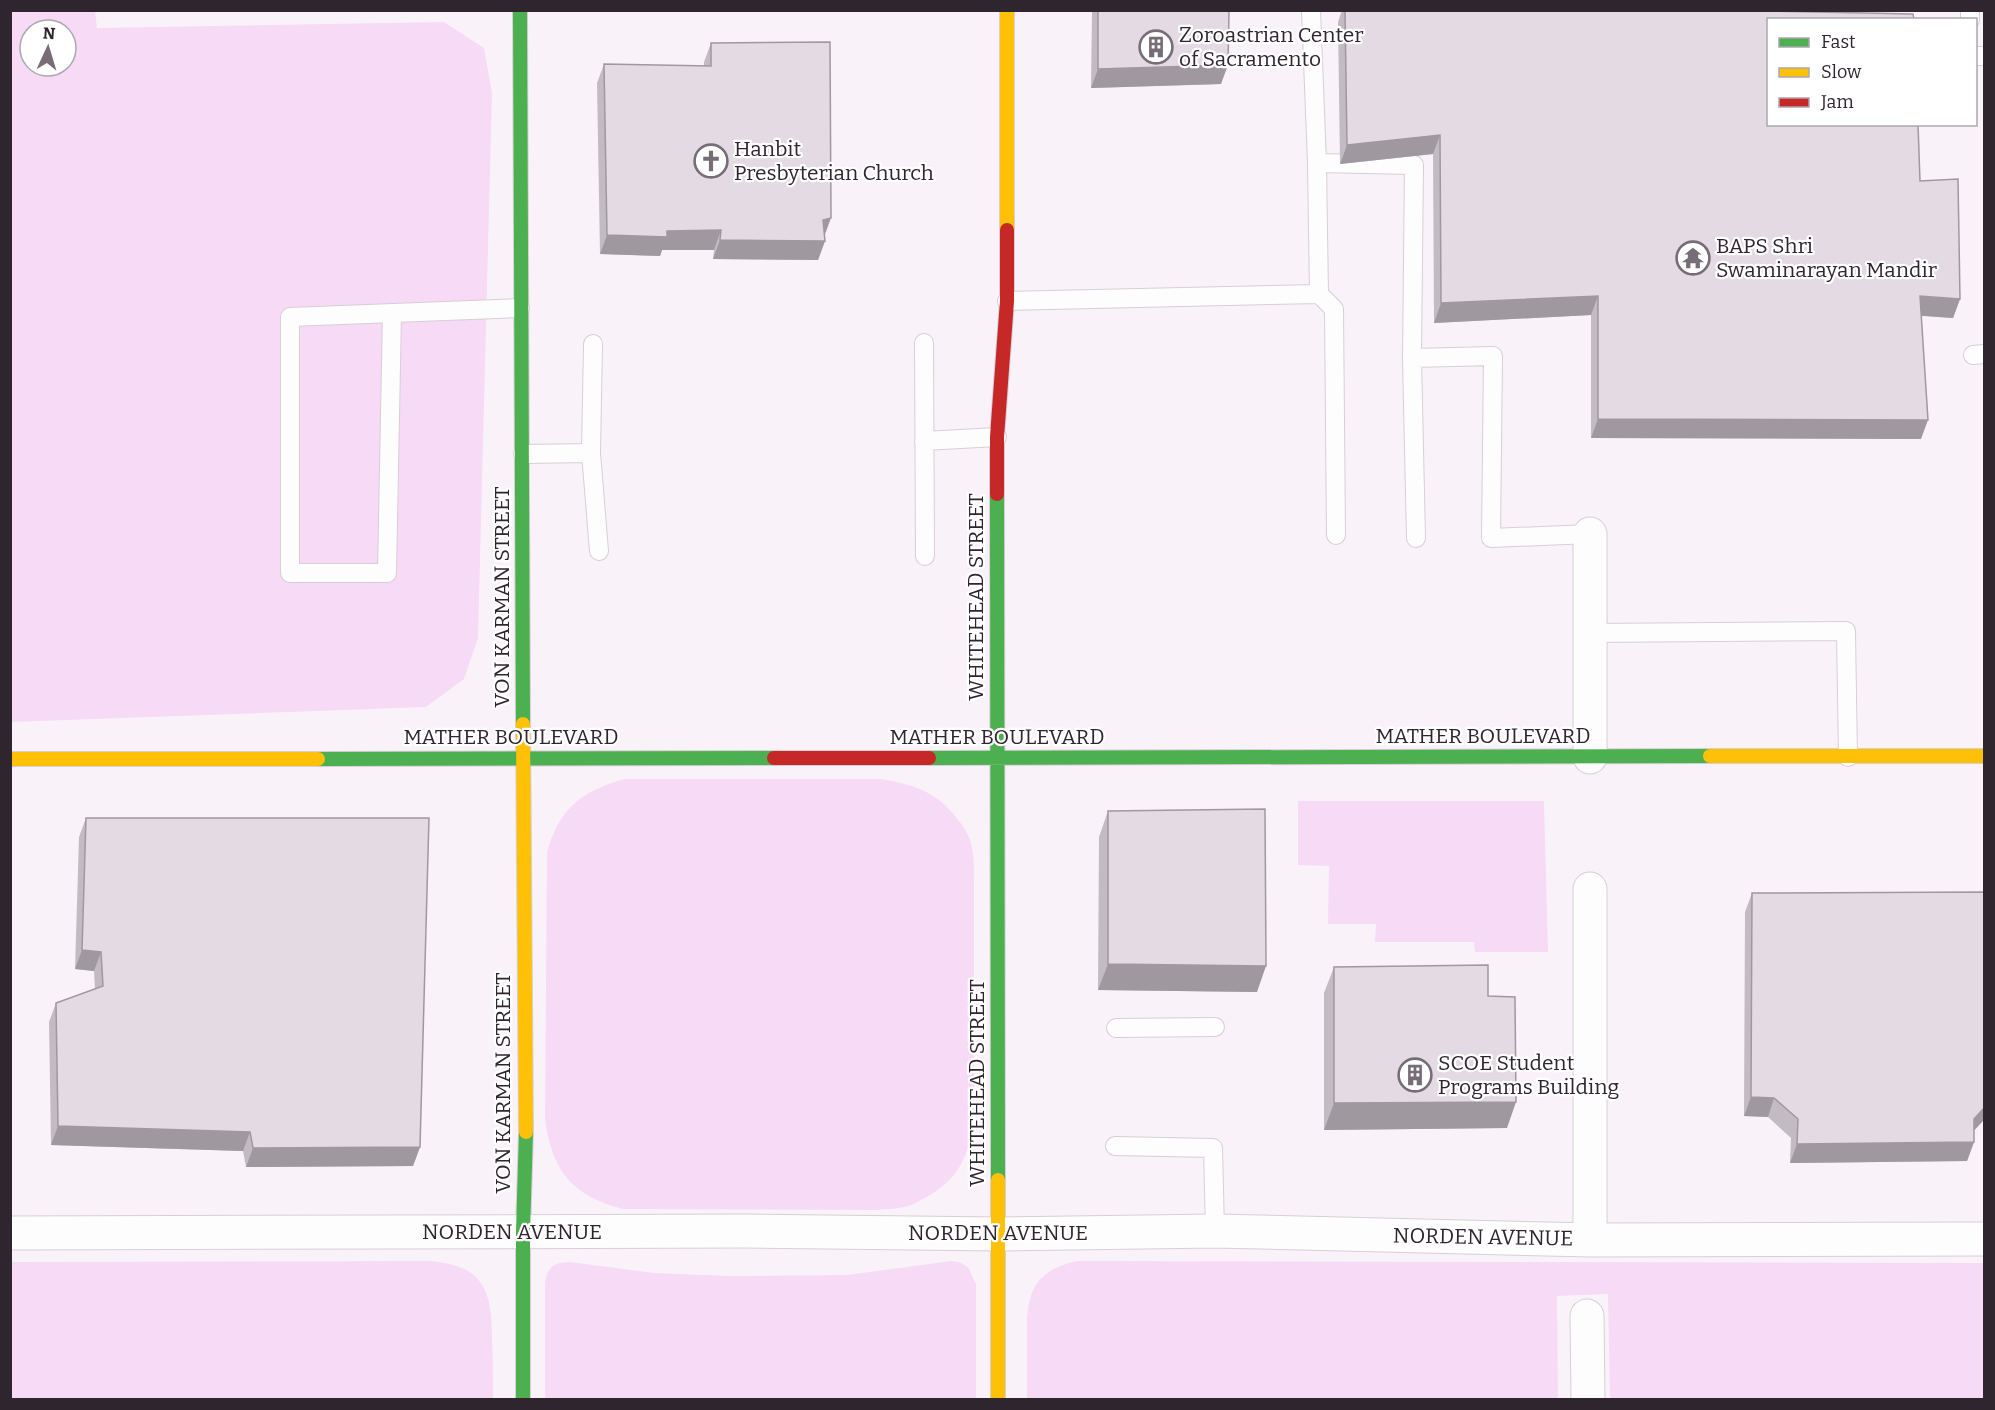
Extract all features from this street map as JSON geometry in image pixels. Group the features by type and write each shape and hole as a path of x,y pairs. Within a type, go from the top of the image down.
{"street":[{"name":"VON KARMAN STREET","path":"520,10 526,1124 523,1232 523,1400"},
{"name":"WHITEHEAD STREET","path":"998,1400 997,437 1007,301 1007,10"},
{"path":"1590,534 1590,757"},
{"name":"MATHER BOULEVARD","path":"10,759 1984,756"},
{"path":"1590,889 1590,1240"},
{"name":"NORDEN AVENUE","path":"10,1233 746,1231 998,1234 1215,1231 1590,1240 1984,1239"},
{"path":"1587,1316 1588,1400"}],"lane":[{"path":"1311,10 1319,294 1334,309 1336,535"},
{"path":"1317,163 1414,165 1412,358 1416,538"},
{"path":"1007,301 1319,294"},
{"path":"392,313 387,573 290,573 290,317 392,313 520,308"},
{"path":"592,344 591,453 599,551"},
{"path":"924,344 925,556"},
{"path":"1412,358 1493,356 1491,538 1590,534"},
{"path":"924,441 997,437"},
{"path":"523,454 591,453"},
{"path":"1590,633 1846,631 1848,757"},
{"path":"1116,1028 1215,1027"},
{"path":"1115,1146 1214,1148 1215,1231"}],"shaded area":[{"path":"10,11 95,11 97,28 444,22 484,48 492,93 478,638 464,679 426,707 11,722"},
{"path":"624,779 881,779 913,786 940,800 966,830 974,864 974,1118 969,1145 960,1167 934,1193 911,1205 876,1210 623,1209 590,1197 578,1189 559,1167 548,1137 545,1119 547,852 558,824 574,804 595,790"},
{"path":"1298,801 1544,801 1548,952 1475,952 1474,942 1375,942 1376,924 1328,924 1329,866 1298,865"},
{"path":"429,1261 447,1263 473,1274 486,1293 492,1321 493,1399 11,1399 11,1262"},
{"path":"951,1261 968,1267 976,1284 976,1399 545,1399 545,1283 552,1266 559,1263 570,1262 654,1273 730,1276 847,1275"},
{"path":"1078,1261 1984,1263 1984,1399 1610,1399 1608,1294 1557,1296 1558,1399 1027,1399 1027,1328 1033,1290 1049,1272"}],"building":[{"name":"Zoroastrian Center of Sacramento","path":"1098,10 1229,10 1228,65 1098,69"},
{"name":"BAPS Shri Swaminarayan Mandir","path":"1345,10 1719,10 1913,14 1914,18 1767,18 1767,126 1918,126 1920,181 1958,179 1960,299 1920,296 1928,420 1598,419 1598,296 1441,303 1440,135 1347,145"},
{"name":"Hanbit Presbyterian Church","path":"830,42 831,218 823,220 825,241 720,240 721,230 667,231 667,237 607,235 604,64 711,66 711,43"},
{"path":"1265,809 1266,966 1108,964 1108,811"},
{"path":"86,818 429,818 420,1147 253,1148 250,1132 58,1126 56,1003 103,986 101,952 82,950"},
{"path":"1984,892 1984,1108 1974,1119 1974,1142 1797,1144 1798,1119 1774,1098 1751,1097 1752,893"},
{"name":"SCOE Student Programs Building","path":"1488,965 1488,996 1515,997 1516,1102 1334,1103 1334,967"}],"traffic: fast":[{"path":"520,10 523,724"},
{"path":"997,494 998,1180"},
{"path":"929,758 1710,756"},
{"path":"318,759 774,758"},
{"path":"523,1400 523,1232 526,1132"}],"traffic: slow":[{"path":"1007,10 1007,230"},
{"path":"523,724 526,1132"},
{"path":"1710,756 1984,756"},
{"path":"10,759 318,759"},
{"path":"998,1180 998,1400"}],"traffic: jam":[{"path":"997,494 997,437 1007,301 1007,230"},
{"path":"774,758 929,758"}],"place":[{"name":"Zoroastrian Center of Sacramento","path":"1156,47"},
{"name":"Hanbit Presbyterian Church","path":"711,161"},
{"name":"BAPS Shri Swaminarayan Mandir","path":"1693,258"},
{"name":"SCOE Student Programs Building","path":"1415,1075"}]}
